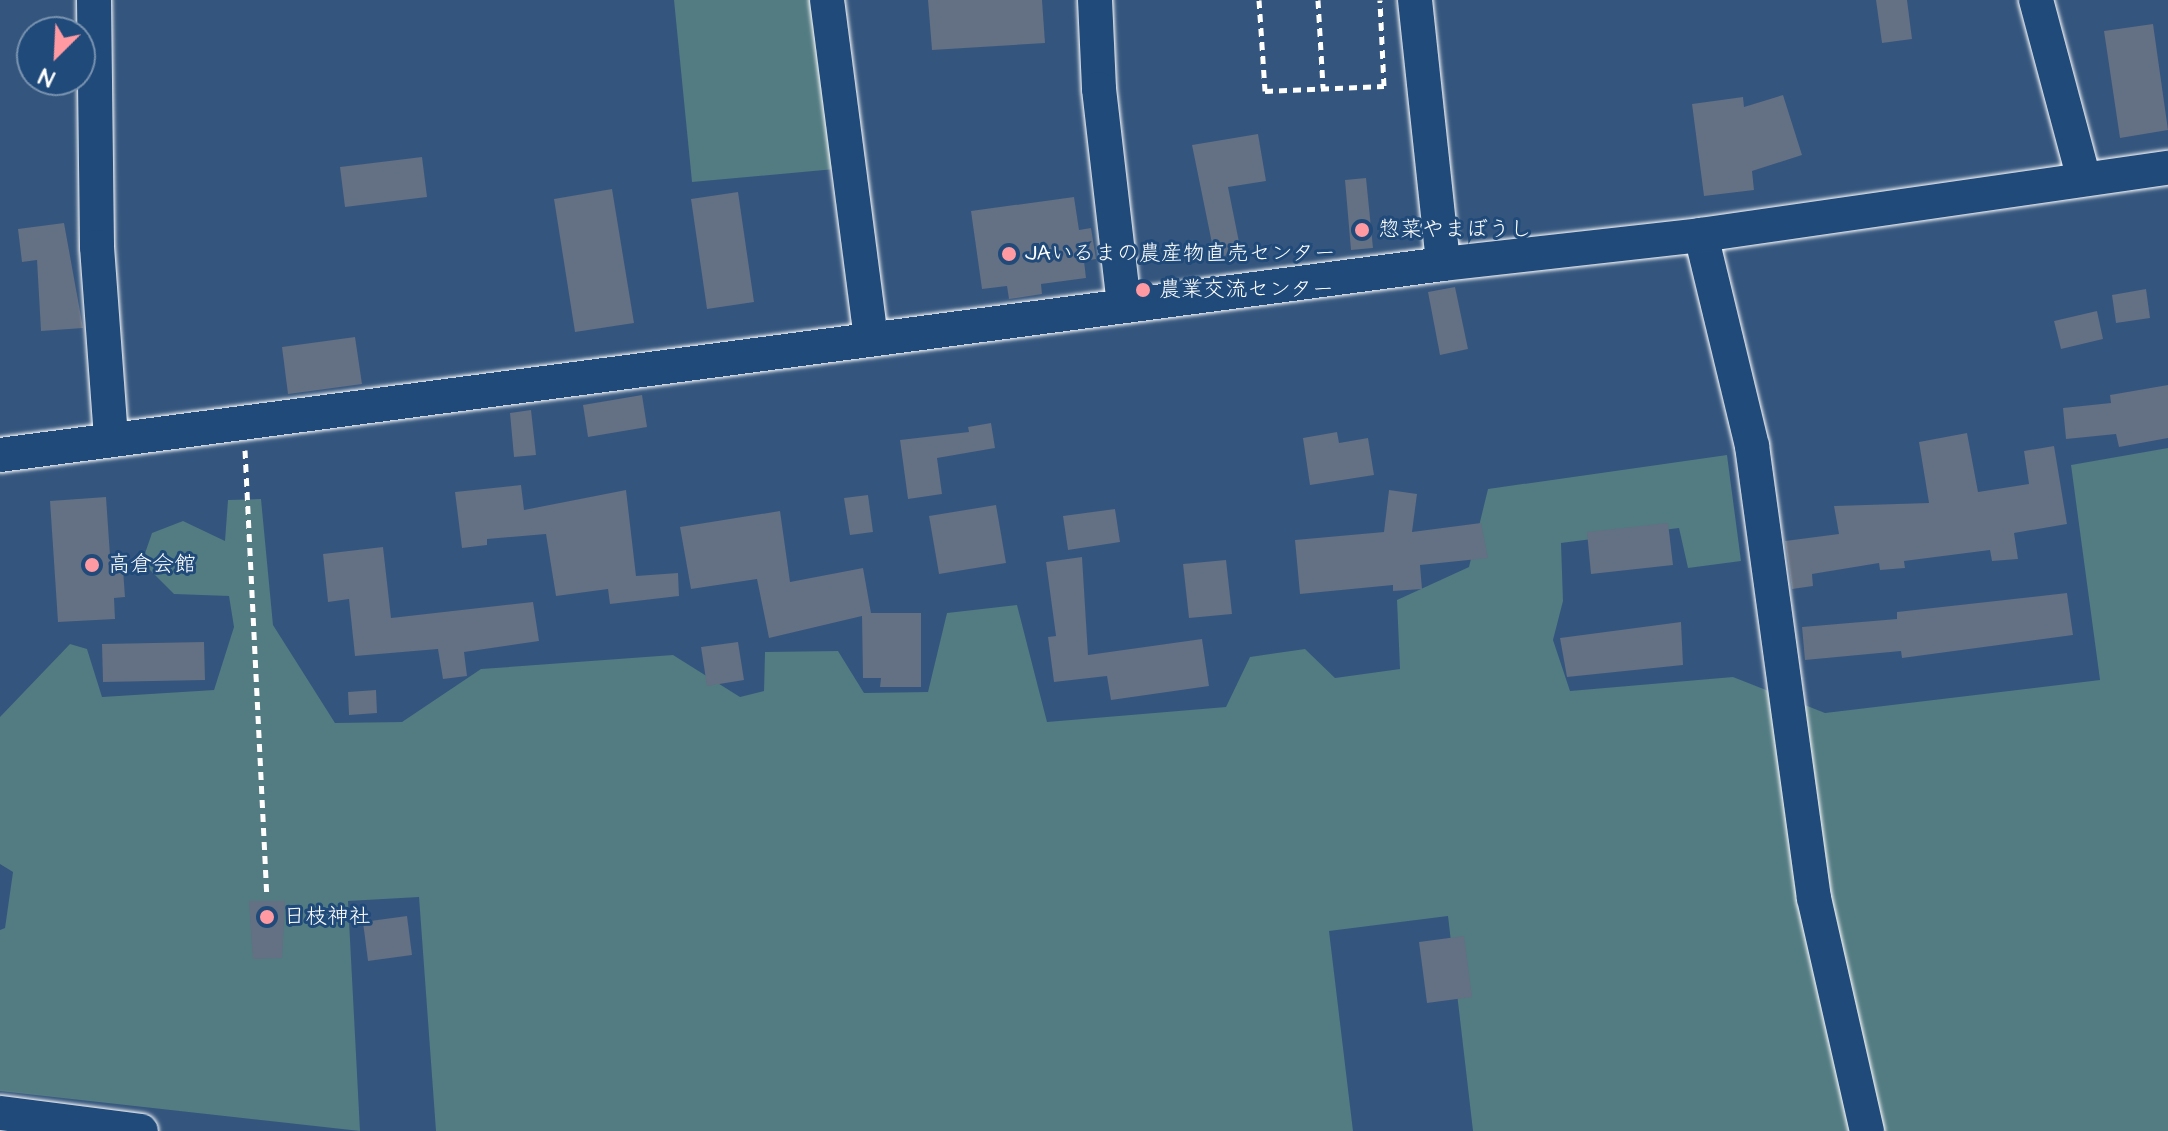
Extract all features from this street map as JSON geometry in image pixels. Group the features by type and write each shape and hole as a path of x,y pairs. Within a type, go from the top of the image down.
{"street":[{"path":"94,0 97,247 111,439"},
{"path":"827,0 871,338"},
{"path":"1095,0 1099,89 1124,306"},
{"path":"1415,0 1443,264"},
{"path":"2036,0 2084,179"},
{"path":"0,455 1443,264 1701,235 2168,168"},
{"path":"1701,235 1752,446 1814,898 1867,1131"},
{"path":"0,1113 141,1131"}],"path":[{"path":"1259,0 1265,91 1384,86 1380,0"},
{"path":"1318,0 1323,88"},
{"path":"243,422 267,893"}],"green space":[{"path":"674,0 827,0 846,168 692,182"},
{"path":"2168,448 2168,1131 1473,1131 1448,916 1329,931 1353,1131 436,1131 419,897 348,901 360,1131 0,1091 0,930 5,928 13,872 0,864 0,717 70,644 87,649 102,697 214,690 234,627 229,596 174,594 142,562 152,533 183,521 225,541 228,500 261,499 273,625 335,723 402,722 481,669 673,655 740,697 764,691 765,652 838,651 864,693 928,692 947,613 1017,605 1047,722 1226,707 1250,657 1305,649 1335,678 1400,669 1397,600 1469,567 1488,489 1727,455 1741,561 1688,568 1679,528 1561,543 1563,601 1553,640 1570,691 1733,677 1825,713 2100,680 2071,465"}],"building":[{"path":"928,0 1042,0 1045,43 932,50"},
{"path":"1876,0 1907,0 1912,39 1882,43"},
{"path":"2153,24 2168,130 2120,138 2104,31"},
{"path":"1783,95 1802,155 1752,171 1754,190 1704,196 1692,104 1743,97 1744,107"},
{"path":"1258,134 1266,181 1228,187 1241,252 1215,258 1192,145"},
{"path":"422,157 427,197 345,207 340,167"},
{"path":"1366,178 1373,248 1351,250 1345,180"},
{"path":"612,189 634,323 575,332 554,199"},
{"path":"738,192 754,302 707,309 691,199"},
{"path":"1074,197 1079,230 1091,228 1096,259 1084,261 1086,278 1041,284 1042,294 1009,299 1007,286 982,289 971,211"},
{"path":"64,223 83,328 41,331 37,260 22,262 18,229"},
{"path":"1455,287 1468,349 1440,355 1428,292"},
{"path":"2146,289 2150,318 2116,323 2112,295"},
{"path":"2097,311 2103,339 2061,349 2054,321"},
{"path":"355,337 362,384 288,394 282,347"},
{"path":"2168,385 2168,438 2119,447 2116,434 2066,439 2063,408 2111,403 2110,395"},
{"path":"642,395 647,427 588,437 583,405"},
{"path":"531,410 536,455 514,457 510,413"},
{"path":"991,423 995,448 937,458 942,494 908,499 900,440 969,432 968,427"},
{"path":"1337,432 1339,443 1368,438 1374,475 1310,485 1303,438"},
{"path":"1967,433 1978,492 2029,484 2024,451 2054,446 2067,524 2014,533 2018,559 1992,561 1990,550 1904,561 1905,568 1880,570 1879,563 1812,574 1813,586 1792,589 1785,541 1839,534 1834,506 1929,503 1919,442"},
{"path":"521,485 524,510 626,490 636,576 678,573 679,596 610,604 608,589 556,596 546,534 487,539 487,545 462,548 455,492"},
{"path":"1389,490 1417,494 1412,532 1481,523 1488,558 1420,565 1422,589 1393,591 1393,585 1300,594 1295,540 1384,532"},
{"path":"868,495 873,532 850,535 844,498"},
{"path":"106,497 111,570 123,569 125,597 114,598 115,619 58,622 50,501"},
{"path":"996,505 1006,563 939,574 929,516"},
{"path":"1115,509 1120,542 1068,550 1063,516"},
{"path":"780,511 790,582 863,568 871,613 921,613 921,687 880,687 881,678 863,678 862,616 769,638 757,579 691,589 680,527"},
{"path":"1668,523 1673,565 1591,574 1587,532"},
{"path":"383,547 391,618 533,602 539,641 464,652 467,676 443,679 438,649 355,656 349,599 328,602 323,554"},
{"path":"1082,557 1088,655 1202,639 1209,686 1111,700 1107,676 1054,682 1048,637 1056,636 1046,562"},
{"path":"1226,560 1232,614 1189,618 1183,564"},
{"path":"2067,593 2073,635 1902,658 1901,651 1805,660 1802,627 1897,619 1897,612"},
{"path":"1681,622 1683,665 1567,677 1560,638"},
{"path":"204,642 205,680 103,682 102,644"},
{"path":"738,642 744,680 707,686 701,647"},
{"path":"376,690 377,713 349,715 348,692"},
{"name":"日枝神社","path":"249,901 285,901 282,958 253,959"},
{"path":"407,916 412,955 368,961 363,922"},
{"path":"1464,936 1472,997 1427,1003 1419,942"}],"place":[{"name":"惣菜やまぼうし","path":"1362,230"},
{"name":"JAいるまの農産物直売センター","path":"1009,254"},
{"name":"農業交流センター","path":"1143,290"},
{"name":"高倉会館","path":"92,565"},
{"name":"日枝神社","path":"267,917"}]}
